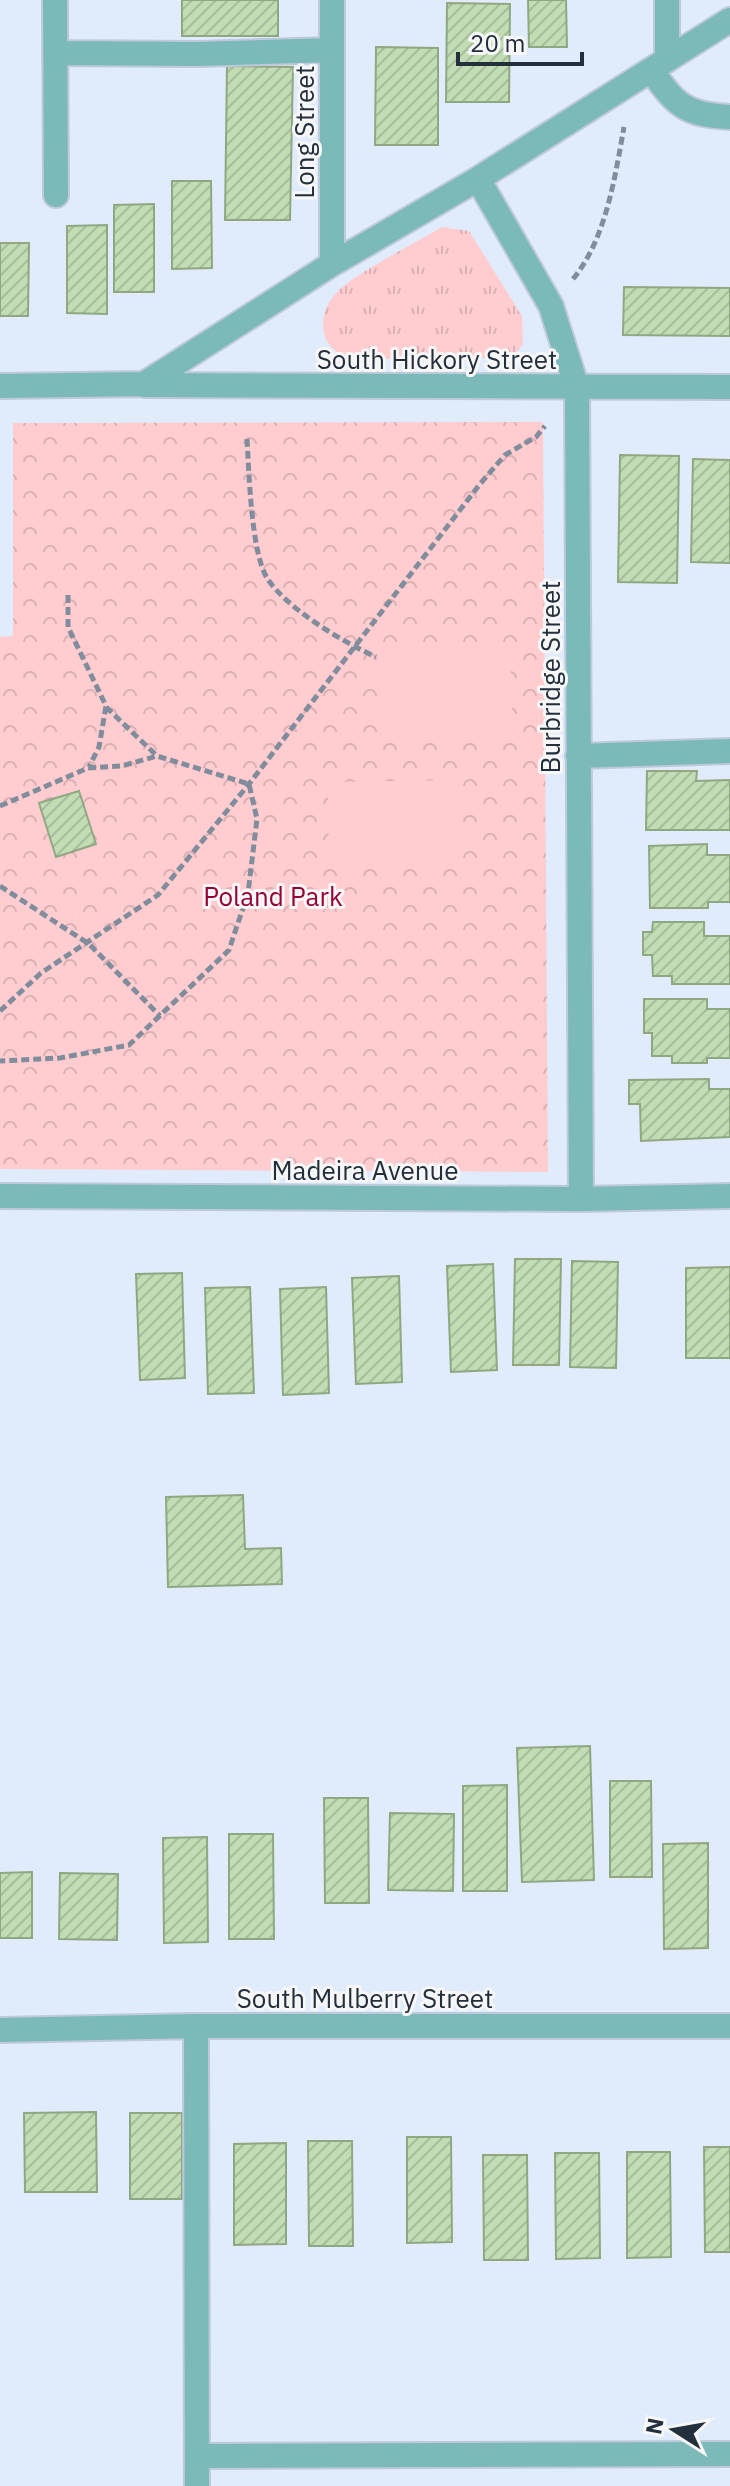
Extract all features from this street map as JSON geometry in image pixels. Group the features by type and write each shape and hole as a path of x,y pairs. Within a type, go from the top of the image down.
{"street":[{"path":"55,0 56,195"},
{"name":"Long Street","path":"332,0 332,264"},
{"path":"667,0 659,65 675,104 704,116 730,117"},
{"path":"144,384 332,264 478,179 619,87 730,20"},
{"path":"56,53 198,54 332,50"},
{"name":"Burbridge Street","path":"478,179 551,306 577,388 581,1199"},
{"name":"South Hickory Street","path":"0,386 730,387"},
{"path":"578,756 730,751"},
{"name":"Madeira Avenue","path":"0,1196 581,1199 730,1196"},
{"path":"196,2026 197,2486"},
{"name":"South Mulberry Street","path":"0,2030 196,2026 730,2026"},
{"path":"197,2456 730,2454"}],"path":[{"path":"551,306 582,267 612,191 626,117 619,87"},
{"path":"0,1011 41,973 89,944 158,895 249,784 480,484 505,455 536,437 577,388"},
{"path":"247,439 252,519 266,578 307,617 376,657"},
{"path":"68,595 68,627 106,706 157,756 249,784"},
{"path":"88,768 99,747 106,706"},
{"path":"0,806 88,768 122,766 157,756"},
{"path":"0,1061 60,1058 129,1045 229,950 248,893 257,819 249,784"},
{"path":"0,886 89,944 160,1016"}],"green space":[{"path":"442,227 469,231 522,316 523,344 514,355 501,358 359,359 334,350 325,337 323,319 329,302 337,292 371,267"},
{"name":"Poland Park","path":"543,422 548,1172 0,1169 0,637 13,636 13,423"},
{"path":"510,649 513,737 382,740 380,652"},
{"path":"458,780 459,868 329,869 328,782"}],"building":[{"path":"182,0 278,0 278,36 182,36"},
{"path":"528,0 566,0 567,47 529,47"},
{"path":"447,3 510,4 509,102 446,102"},
{"path":"376,47 438,48 438,145 375,145"},
{"path":"227,66 293,67 290,220 225,220"},
{"path":"172,181 211,181 212,268 172,269"},
{"path":"154,204 154,292 114,292 114,205"},
{"path":"107,225 107,314 67,313 67,226"},
{"path":"0,243 29,243 28,316 0,316"},
{"path":"624,287 730,288 730,336 623,335"},
{"path":"620,455 679,456 677,583 618,582"},
{"path":"693,459 730,460 730,563 691,562"},
{"path":"647,771 697,771 696,781 730,780 730,830 646,830"},
{"path":"79,791 96,844 56,857 39,803"},
{"path":"707,844 707,855 730,855 730,902 708,902 708,908 650,908 649,846"},
{"path":"653,922 704,922 704,936 730,936 730,984 672,984 672,976 653,976 652,955 643,955 643,932 652,932"},
{"path":"644,999 707,999 707,1009 730,1009 730,1058 707,1058 707,1063 672,1063 672,1056 652,1056 652,1033 644,1033"},
{"path":"709,1079 709,1089 730,1089 730,1137 641,1141 640,1104 629,1104 629,1080"},
{"path":"515,1259 561,1259 559,1365 513,1365"},
{"path":"572,1261 618,1262 616,1368 570,1367"},
{"path":"493,1264 497,1370 451,1372 447,1266"},
{"path":"730,1267 730,1358 686,1358 686,1268"},
{"path":"182,1273 185,1378 140,1380 136,1274"},
{"path":"399,1276 402,1382 356,1384 352,1278"},
{"path":"250,1287 254,1393 208,1394 205,1288"},
{"path":"326,1287 329,1393 283,1395 280,1289"},
{"path":"243,1495 245,1549 281,1548 282,1584 168,1587 166,1497"},
{"path":"590,1746 594,1880 522,1882 517,1748"},
{"path":"610,1781 651,1781 652,1877 610,1877"},
{"path":"507,1785 507,1891 463,1891 463,1786"},
{"path":"324,1798 368,1798 369,1903 325,1903"},
{"path":"390,1813 454,1814 453,1891 388,1890"},
{"path":"229,1834 273,1834 274,1939 229,1939"},
{"path":"207,1837 208,1942 164,1943 163,1838"},
{"path":"708,1843 708,1948 664,1949 663,1844"},
{"path":"32,1872 32,1938 0,1938 0,1873"},
{"path":"60,1873 118,1874 117,1940 59,1939"},
{"path":"96,2112 97,2192 25,2192 24,2113"},
{"path":"130,2113 182,2113 182,2199 130,2199"},
{"path":"407,2137 451,2137 452,2242 407,2243"},
{"path":"308,2141 352,2141 353,2246 309,2246"},
{"path":"286,2143 286,2244 234,2245 234,2144"},
{"path":"704,2147 730,2147 730,2252 705,2252"},
{"path":"627,2152 670,2152 671,2257 627,2258"},
{"path":"555,2153 599,2153 600,2258 556,2259"},
{"path":"483,2155 527,2155 528,2260 484,2260"}]}
